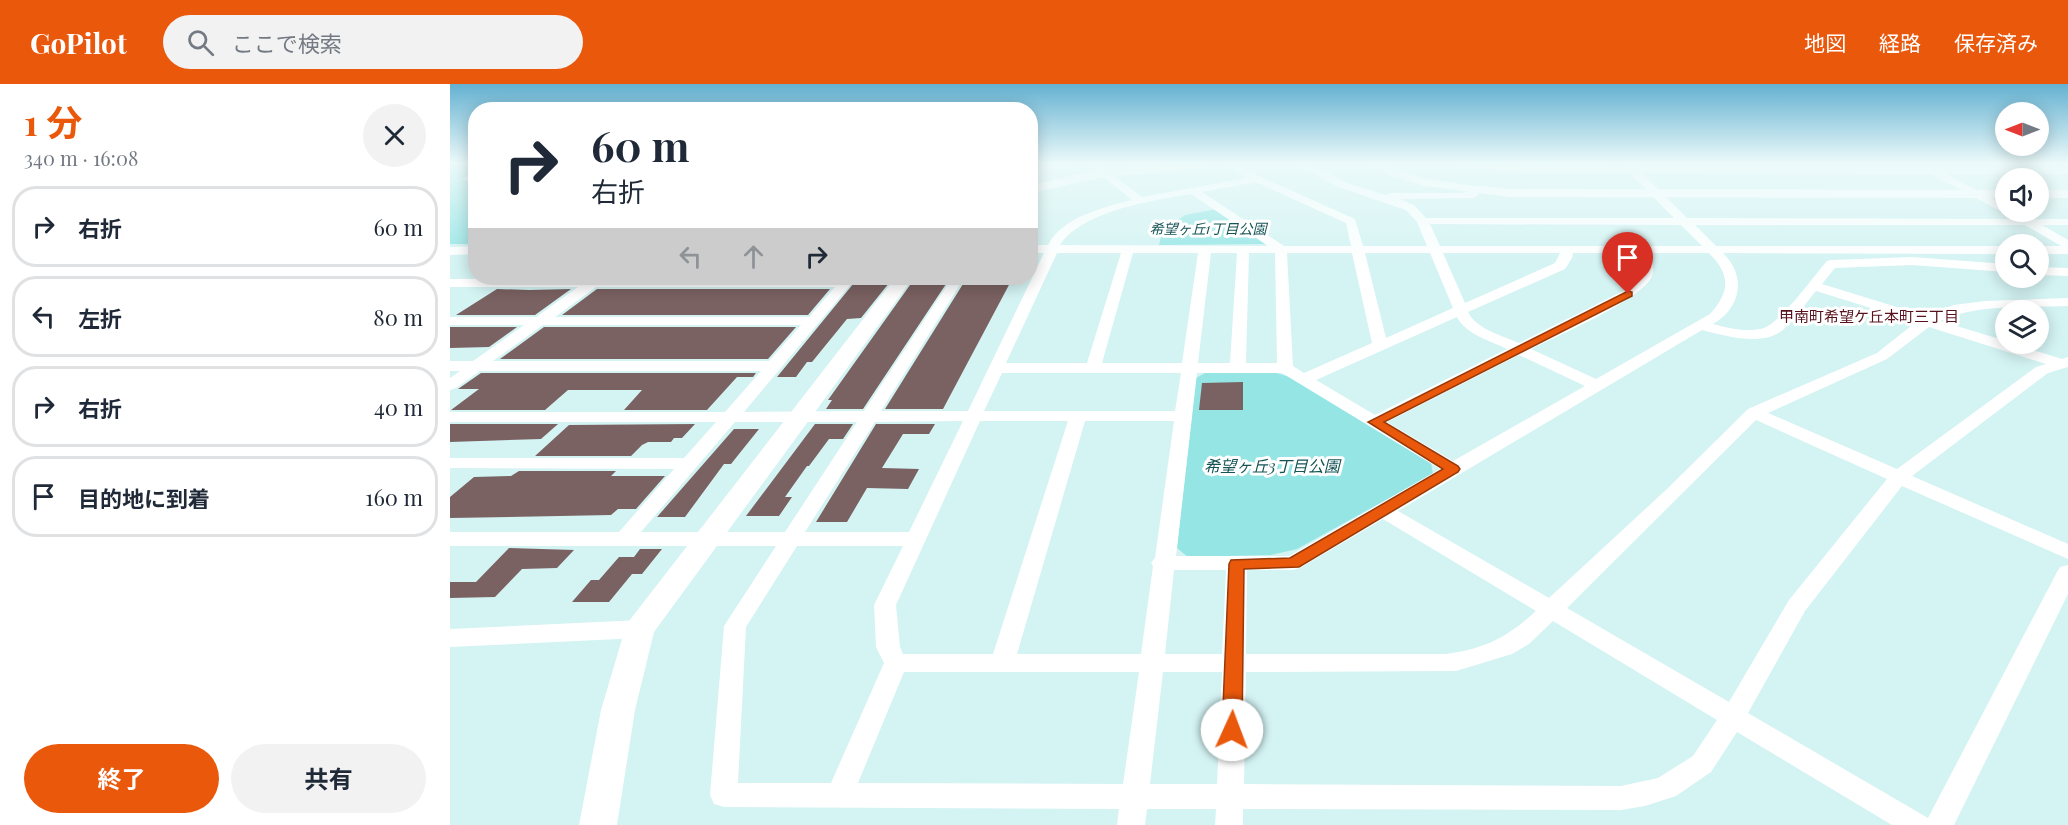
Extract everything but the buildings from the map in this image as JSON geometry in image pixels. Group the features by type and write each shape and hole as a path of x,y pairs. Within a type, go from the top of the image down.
{"street":[{"path":"1137,199 1141,202"},
{"path":"1038,279 1052,249 1064,232 1080,220 1104,210 1159,199"},
{"path":"1204,199 1281,249"},
{"path":"1301,199 1351,221 1380,345"},
{"path":"1383,199 1412,209 1424,221 1459,310 1470,325 1598,386"},
{"path":"1162,563 1293,563 1702,326 1725,307 1733,288 1727,264 1715,249 1664,199"},
{"path":"1424,221 1995,222"},
{"path":"2026,222 2068,244"},
{"path":"2049,222 2068,222"},
{"path":"1038,249 1995,250"},
{"path":"1094,368 1128,249"},
{"path":"1131,825 1153,664 1162,563 1205,249"},
{"path":"1238,368 1243,249"},
{"path":"1281,249 1285,368"},
{"path":"1305,379 1560,266 1566,258 1567,249"},
{"path":"450,251 468,250"},
{"path":"1374,422 1635,289 1644,281 1648,271 1642,250"},
{"path":"2049,250 2068,250"},
{"path":"1702,326 1737,334 1767,333 1779,326 1831,264 1912,261 1995,267"},
{"path":"2049,271 2068,272"},
{"path":"450,283 468,283"},
{"path":"450,385 590,285"},
{"path":"624,539 844,285"},
{"path":"598,825 618,710 640,629 899,285"},
{"path":"954,285 735,626 724,795 1621,798 1645,794 1666,787 1702,764 1733,717 1797,606 1899,477 2042,370 2065,363"},
{"path":"840,794 896,663 888,646 885,605 1035,285"},
{"path":"1812,285 2065,363"},
{"path":"896,663 1234,665 1463,661 1506,647 1521,638 1754,414 1882,356 1927,321 1946,312 1964,307 2068,302"},
{"path":"450,321 812,321"},
{"path":"450,366 773,366"},
{"path":"996,368 1285,368 1453,469"},
{"path":"1754,414 2068,552"},
{"path":"450,417 1183,416"},
{"path":"1002,663 1078,417"},
{"path":"450,464 689,464"},
{"path":"1384,511 1548,610 1917,825"},
{"path":"450,539 916,539"},
{"path":"1229,825 1237,564"},
{"path":"1939,825 2068,572"},
{"path":"450,638 640,629"}],"green space":[{"path":"450,199 468,199 468,244 450,244"},
{"name":"希望ヶ丘1丁目公園","path":"1216,209 1270,244 1159,245 1162,231 1185,215"},
{"name":"希望ヶ丘3丁目公園","path":"1207,372 1273,372 1290,377 1431,463 1433,474 1297,549 1271,555 1188,557 1177,548 1196,378"}],"district":[{"name":"甲南町希望ケ丘本町三丁目","path":"1869,316"}],"route":[{"path":"1232,730 1237,564 1293,563 1453,469 1374,422 1628,294"}]}
